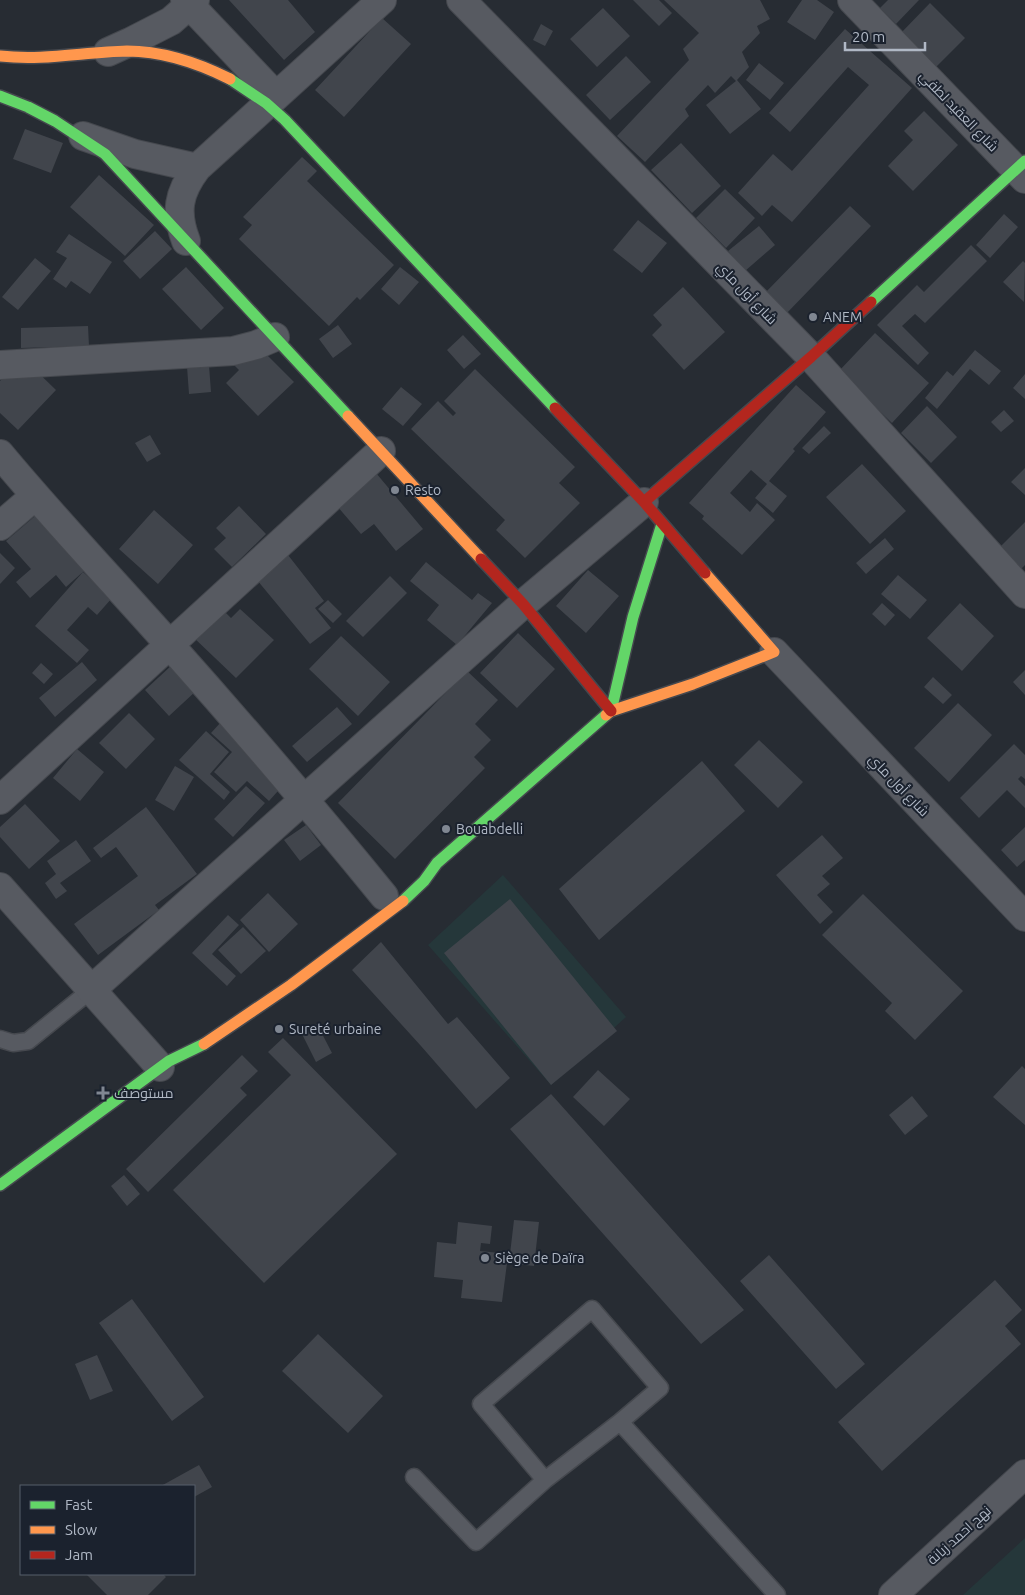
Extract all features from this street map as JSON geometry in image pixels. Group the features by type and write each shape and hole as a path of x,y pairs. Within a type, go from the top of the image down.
{"main road":[{"path":"0,56 26,59 108,52 154,53 201,65 272,100 309,145 644,502 774,652 693,684 611,711 437,863 411,878"},
{"path":"0,96 42,115 75,133 106,154 523,604 611,711"},
{"path":"644,502 811,358 1022,169"},
{"path":"611,711 633,616 662,524"},
{"path":"0,1185 165,1064 202,1045 291,985 405,899 424,881 437,863"},
{"path":"165,1064 181,1044"}],"street":[{"path":"186,241 180,226 179,210 181,195 187,180 197,168 382,0"},
{"name":"شارع أول ماي","path":"461,0 811,358 1025,594"},
{"name":"شارع العقيد لطفي","path":"852,0 1022,169"},
{"path":"108,52 171,20 190,2 272,100"},
{"path":"75,133 135,154 197,168"},
{"path":"0,365 233,351 275,337"},
{"path":"0,800 380,451"},
{"path":"0,454 35,496 170,644 305,798 385,896"},
{"path":"0,526 35,496"},
{"path":"91,990 523,604 644,502"},
{"name":"شارع أول ماي","path":"774,652 1024,913"},
{"path":"0,887 91,990 165,1064"},
{"name":"نهج احمد زبانة","path":"893,1595 1025,1474"}],"lane":[{"path":"0,1039 12,1043 28,1041 91,990"},
{"path":"414,1477 476,1542 545,1480 620,1422 660,1388 592,1309 481,1404 545,1480"},
{"path":"620,1422 777,1595"}],"shaded area":[{"path":"503,875 626,1017 551,1085 428,945"},
{"path":"1025,1538 1025,1595 963,1595"}],"building":[{"path":"229,0 288,0 315,32 284,60"},
{"path":"633,0 659,0 672,13 659,26"},
{"path":"664,0 760,0 770,19 757,26 760,33 742,52 749,67 737,80 761,109 730,134 706,105 736,81 731,76 715,93 708,85 685,109 689,116 645,162 617,136 689,60 683,49 699,33"},
{"path":"802,0 817,0 834,12 815,40 787,22"},
{"path":"888,0 919,0 896,24 880,8"},
{"path":"930,3 965,38 935,68 900,34"},
{"path":"603,8 630,36 597,67 570,39"},
{"path":"382,18 411,44 344,117 315,90"},
{"path":"541,24 553,31 545,46 533,40"},
{"path":"845,29 912,88 792,222 772,205 762,216 738,193 773,154 792,171 869,85 848,67 790,132 769,113"},
{"path":"626,56 651,82 610,120 586,95"},
{"path":"759,63 784,83 770,100 746,80"},
{"path":"924,111 958,145 913,191 888,166 913,140 904,131"},
{"path":"25,129 63,143 51,173 13,159"},
{"path":"681,143 721,186 692,213 651,170"},
{"path":"302,157 317,171 307,181 394,265 360,300 357,297 329,326 239,239 252,225 243,217"},
{"path":"99,175 154,225 125,256 70,207"},
{"path":"725,189 755,218 726,248 696,218"},
{"path":"850,206 871,226 785,315 764,294"},
{"path":"1004,214 1018,227 990,258 976,245"},
{"path":"638,220 667,243 642,273 613,250"},
{"path":"759,226 775,245 745,271 728,251"},
{"path":"155,231 172,249 140,279 123,261"},
{"path":"69,234 112,262 90,294 71,281 66,288 53,279 67,258 56,252"},
{"path":"971,245 987,261 925,323 915,314 902,326 929,353 918,365 877,325 917,285 924,292"},
{"path":"35,258 51,271 18,310 2,297"},
{"path":"1023,261 1025,263 1024,302 1003,282"},
{"path":"186,267 224,308 201,330 162,289"},
{"path":"400,267 419,282 399,305 381,289"},
{"path":"683,287 725,332 684,370 652,335 662,325 653,315"},
{"path":"338,325 352,344 333,358 319,339"},
{"path":"88,326 89,346 21,348 21,328"},
{"path":"875,333 929,383 892,423 838,372"},
{"path":"463,335 481,354 464,369 447,350"},
{"path":"251,339 294,382 258,416 226,383 239,370 229,360"},
{"path":"975,350 1001,371 989,385 970,369 937,409 925,398 947,371 953,376"},
{"path":"208,352 211,392 189,394 186,353"},
{"path":"23,358 56,390 18,430 0,413 0,381"},
{"path":"475,369 575,467 559,483 580,503 525,558 496,530 505,520 411,429 438,401 453,416 456,413 444,401"},
{"path":"1025,374 1025,399 1013,388"},
{"path":"796,385 826,412 793,449 795,451 769,481 787,496 773,513 755,498 767,484 751,470 730,493 750,512 757,503 775,520 742,555 702,519 704,516 689,503"},
{"path":"401,387 422,404 403,426 382,409"},
{"path":"927,406 957,437 931,463 901,433"},
{"path":"1004,410 1014,421 1001,432 991,422"},
{"path":"824,426 831,433 809,454 802,448"},
{"path":"150,435 161,454 147,462 135,443"},
{"path":"862,464 906,511 870,544 826,497"},
{"path":"1025,468 1025,495 1011,482"},
{"path":"376,473 423,529 396,551 374,524 361,534 337,506"},
{"path":"239,506 266,534 232,567 214,549 226,538 216,528"},
{"path":"154,510 193,545 158,584 119,549"},
{"path":"35,516 84,571 66,587 56,575 30,598 16,582 31,569 6,541"},
{"path":"1025,522 1025,565 1020,570 998,549"},
{"path":"885,538 894,549 866,574 856,563"},
{"path":"0,553 15,568 0,584"},
{"path":"288,555 324,601 315,608 331,628 310,644 257,580"},
{"path":"426,562 472,600 478,593 492,603 457,645 427,620 439,605 410,581"},
{"path":"588,570 619,596 586,633 556,606"},
{"path":"83,572 112,598 97,615 88,607 67,630 89,650 77,663 35,626"},
{"path":"898,575 927,600 910,619 881,594"},
{"path":"390,576 407,593 363,637 346,621"},
{"path":"328,600 342,614 333,623 318,609"},
{"path":"882,603 895,615 885,626 872,614"},
{"path":"960,603 994,636 962,671 927,638"},
{"path":"220,607 231,618 240,609 274,640 236,678 192,636"},
{"path":"518,633 555,669 517,708 480,673"},
{"path":"341,636 390,682 358,716 309,669"},
{"path":"82,662 97,680 55,717 39,698"},
{"path":"41,663 53,674 44,684 32,673"},
{"path":"172,665 196,691 169,716 145,690"},
{"path":"1025,670 1025,695 1013,682"},
{"path":"467,671 498,700 475,724 491,740 474,757 485,768 395,859 338,803"},
{"path":"933,677 952,695 943,704 924,687"},
{"path":"958,703 992,735 949,782 914,748"},
{"path":"337,707 352,724 307,762 292,746"},
{"path":"129,713 155,739 126,769 99,743"},
{"path":"221,722 286,782 269,801 247,781 236,792 214,772 232,752 211,733"},
{"path":"206,731 229,752 210,774 230,792 224,800 179,760"},
{"path":"759,740 803,782 778,808 734,765"},
{"path":"1014,744 1025,755 1025,779 1021,776 1018,779 1025,786 1025,808 1007,790 979,818 960,798"},
{"path":"77,749 104,772 80,801 53,778"},
{"path":"702,761 745,811 599,940 559,889"},
{"path":"175,766 194,777 174,811 155,800"},
{"path":"246,786 265,803 233,837 214,819"},
{"path":"25,804 60,841 29,869 0,837 0,827"},
{"path":"146,807 197,874 155,905 159,910 98,955 74,924 138,876 116,847 101,858 93,848"},
{"path":"306,825 321,845 300,861 284,840"},
{"path":"1025,827 1025,860 1017,867 1001,850"},
{"path":"822,835 843,858 822,876 830,884 817,895 833,912 820,924 776,875"},
{"path":"76,840 91,861 60,883 67,891 56,899 45,883 56,874 47,861"},
{"path":"268,893 298,924 269,952 240,920"},
{"path":"863,894 963,991 915,1040 885,1011 892,1003 822,935"},
{"path":"510,899 617,1031 551,1085 444,953"},
{"path":"228,915 239,925 212,954 236,976 227,986 192,953"},
{"path":"243,927 266,951 241,974 218,950"},
{"path":"381,942 448,1024 457,1017 510,1078 476,1109 352,970"},
{"path":"317,1024 332,1053 316,1062 301,1032"},
{"path":"283,1038 397,1154 264,1283 173,1190 291,1075 268,1052"},
{"path":"242,1055 258,1071 240,1088 247,1095 148,1192 126,1169"},
{"path":"1022,1066 1025,1069 1025,1125 993,1097"},
{"path":"598,1070 630,1099 604,1126 573,1097"},
{"path":"551,1094 744,1310 701,1344 510,1129"},
{"path":"912,1096 928,1116 905,1135 889,1115"},
{"path":"124,1175 140,1194 127,1206 111,1186"},
{"name":"Siège de Daïra","path":"514,1220 539,1222 534,1266 507,1263 502,1302 461,1298 463,1280 434,1277 437,1242 456,1244 458,1222 492,1226 490,1244 481,1243 480,1251 510,1254"},
{"path":"769,1255 865,1364 836,1389 740,1281"},
{"path":"995,1280 1022,1310 1005,1326 1021,1344 882,1471 838,1422"},
{"path":"132,1299 204,1397 172,1421 99,1323"},
{"path":"318,1334 383,1396 348,1433 282,1371"},
{"path":"97,1355 113,1391 90,1400 75,1364"},
{"path":"199,1465 212,1487 195,1496 195,1485 163,1485"},
{"path":"87,1575 164,1575 166,1577 148,1595 107,1595"}],"traffic: fast":[{"path":"230,79 266,103 285,120 555,408"},
{"path":"0,96 28,107 55,121 105,154 348,416"},
{"path":"871,302 1025,161"},
{"path":"611,711 633,617 662,524"},
{"path":"403,901 424,881 437,863 606,715"},
{"path":"0,1185 169,1061 204,1044"}],"traffic: slow":[{"path":"0,56 64,56 127,51 154,53 180,59 230,79"},
{"path":"348,416 481,559"},
{"path":"606,715 611,711 693,684 774,652 705,573"},
{"path":"204,1044 291,985 403,901"}],"traffic: jam":[{"path":"644,502 811,357 871,302"},
{"path":"555,408 644,502 705,573"},
{"path":"481,559 523,604 611,711"}],"place":[{"name":"ANEM","path":"813,317"},
{"name":"Resto","path":"395,490"},
{"name":"Bouabdelli","path":"446,829"},
{"name":"Sureté urbaine","path":"279,1029"},
{"name":"مستوصف","path":"103,1093"},
{"name":"Siège de Daïra","path":"485,1258"}]}
